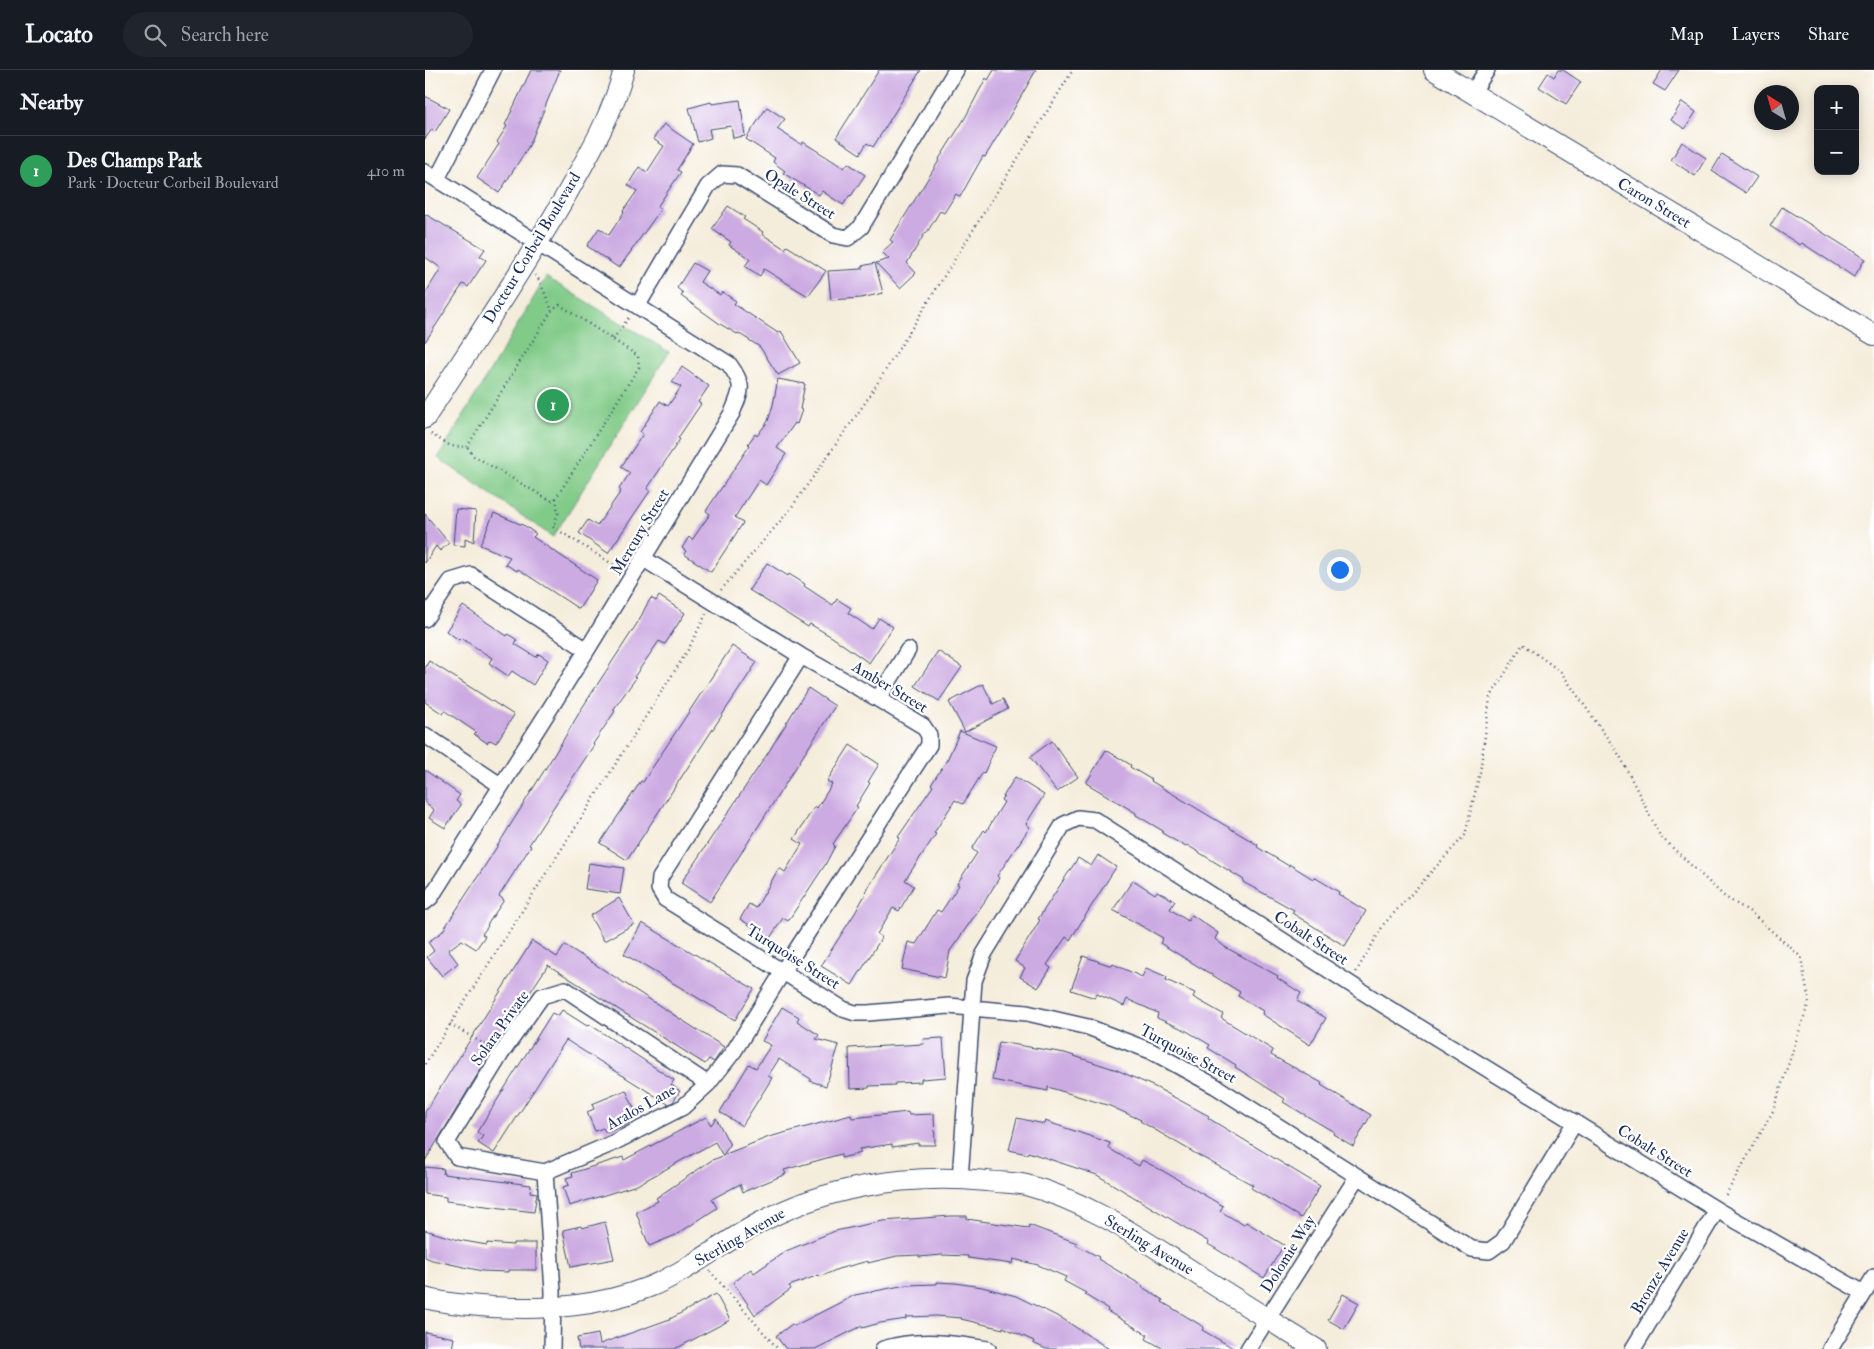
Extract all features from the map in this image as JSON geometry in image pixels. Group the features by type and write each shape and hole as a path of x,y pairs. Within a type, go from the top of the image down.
{"street":[{"path":"431,176 493,70"},
{"name":"Docteur Corbeil Boulevard","path":"425,418 538,244 580,171 618,92 624,70"},
{"name":"Opale Street","path":"638,305 708,186 722,174 737,174 833,235 848,238 861,227 956,70"},
{"name":"Caron Street","path":"1434,70 1874,335"},
{"path":"1472,93 1487,70"},
{"name":"Mercury Street","path":"425,902 431,897 633,577 732,413 741,392 739,379 729,364 431,176"},
{"name":"Amber Street","path":"644,559 801,656 879,699 923,726 929,734 929,745 784,972"},
{"path":"425,620 451,581 471,575 587,650"},
{"path":"879,699 908,650"},
{"name":"Turquoise Street","path":"801,656 660,878 659,889 665,899 843,1009 855,1013 949,1006 1027,1013 1088,1027 1151,1051 1215,1086 1472,1249 1489,1251 1503,1241 1575,1122"},
{"path":"425,735 500,785"},
{"name":"Cobalt Street","path":"961,1178 974,982 984,954 1063,826 1078,818 1095,820 1349,983 1717,1210 1864,1294"},
{"name":"Aralos Lane","path":"545,1172 611,1144 683,1107 708,1084 734,1051 784,972"},
{"name":"Solara Private","path":"545,1172 457,1157 447,1142 501,1054 542,996 565,990 708,1084"},
{"path":"545,1172 553,1308 552,1349"},
{"name":"Dolomie Way","path":"1248,1349 1357,1177"},
{"name":"Sterling Avenue","path":"425,1298 471,1305 553,1308 593,1304 651,1286 701,1260 746,1230 799,1204 865,1185 916,1179 961,1178 1024,1185 1077,1202 1132,1233 1315,1349"},
{"name":"Bronze Avenue","path":"1633,1349 1717,1210"},
{"path":"1830,1349 1874,1277"},
{"path":"883,1349 896,1345 949,1342 988,1349"}],"path":[{"path":"425,1064 688,650 712,601 789,512 865,402 1073,70"},
{"path":"533,274 539,280 552,310"},
{"path":"613,339 638,305"},
{"path":"425,430 451,446 467,447 474,456 551,501 556,498 639,367 639,356 560,306 552,310 467,447"},
{"path":"556,498 558,513 553,527 633,577"},
{"path":"1349,983 1384,924 1465,835 1480,772 1491,698 1523,644 1561,672 1620,756 1660,836 1725,897 1749,911 1801,957 1809,1002 1773,1111 1717,1210"},
{"path":"450,1024 501,1054"},
{"path":"701,1260 778,1349"}],"green space":[{"path":"546,277 669,352 553,537 438,458"}],"building":[{"path":"531,70 560,70 530,144 499,193 477,178 499,144 497,142 507,126 505,125"},
{"path":"879,70 921,70 873,147 867,143 860,154 836,138"},
{"path":"994,70 1036,70 960,197 956,194 944,213 940,211 925,233 907,263 916,273 900,288 876,263 889,259 882,252 893,242 890,240 965,118 986,78 988,80"},
{"path":"1558,70 1563,70 1581,82 1566,104 1539,87 1548,73 1554,77"},
{"path":"1662,70 1679,70 1665,91 1653,84"},
{"path":"425,96 449,109 435,132 432,129 425,139"},
{"path":"740,100 745,136 733,138 731,126 709,129 711,138 698,142 689,108 711,102 712,104"},
{"path":"1682,102 1696,112 1685,129 1671,120"},
{"path":"767,107 785,119 777,129 802,145 803,142 844,168 848,163 865,175 843,205 822,191 819,195 783,173 785,171 773,162 775,158 746,139"},
{"path":"664,124 693,144 677,170 681,172 657,207 661,209 619,268 587,246 599,228 609,235 624,212 637,191 628,185 639,167 647,172 664,146 653,139"},
{"path":"1682,142 1706,158 1695,176 1671,160"},
{"path":"1722,154 1757,177 1746,193 1712,171"},
{"path":"728,206 745,217 743,219 763,232 762,234 785,249 787,246 826,271 808,296 764,269 760,276 745,266 750,259 729,245 731,242 712,229"},
{"path":"1782,207 1865,259 1854,277 1802,243 1800,245 1770,226"},
{"path":"425,214 485,249 480,256 486,260 468,287 463,284 425,342 425,294 441,268 425,257"},
{"path":"693,263 707,271 700,282 720,295 722,292 736,301 734,304 778,333 781,331 800,363 778,375 760,347 720,324 681,296 683,293 677,288"},
{"path":"875,263 883,293 861,298 831,300 828,271 862,269 862,266"},
{"path":"682,367 709,386 698,402 701,404 678,438 680,439 647,489 650,491 608,553 579,533 588,520 597,526 621,491 619,489 630,473 621,467 643,434 640,432 660,401 668,406 681,387 672,382"},
{"path":"778,379 805,384 800,409 802,410 797,424 795,423 777,448 786,454 766,485 759,480 735,517 743,523 711,572 684,554 686,551 682,548 689,537 692,540 710,514 706,511 750,445 748,444 755,434 757,436 768,421"},
{"path":"456,509 476,511 474,542 465,538 465,546 453,545"},
{"path":"494,513 525,526 536,534 533,537 597,580 579,609 518,569 517,571 505,564 510,557 480,545"},
{"path":"425,514 449,543 440,551 436,546 425,563"},
{"path":"767,563 805,584 804,586 833,605 837,599 851,608 848,613 872,629 879,618 893,627 869,663 832,637 810,624 808,627 749,590"},
{"path":"659,596 685,613 665,644 659,641 634,677 636,678 613,710 615,711 594,745 529,845 531,846 499,896 504,900 482,934 485,936 476,949 462,940 448,950 458,963 442,976 427,957 434,951 428,942 442,932 640,619 651,598 656,601"},
{"path":"463,606 507,636 508,634 517,640 515,644 536,657 539,654 548,660 533,685 512,671 508,676 489,663 492,658 461,638 459,640 446,631"},
{"path":"732,646 757,662 627,860 600,843 641,781 643,782"},
{"path":"938,651 962,667 939,701 915,686"},
{"path":"429,661 514,715 496,743 490,740 487,743 474,734 476,732 445,711 443,714 425,702 425,668"},
{"path":"983,684 993,704 1003,699 1008,709 965,732 949,702"},
{"path":"808,688 835,706 710,902 681,883 768,753"},
{"path":"960,731 996,746 984,773 963,804 955,800 934,833 936,834 905,880 914,886 899,911 893,908 877,934 882,937 852,985 821,966 900,838 898,837 933,786 931,785 948,758"},
{"path":"1052,741 1078,777 1057,792 1030,757"},
{"path":"850,745 879,764 856,806 858,807 833,844 835,846 825,865 788,921 783,918 770,938 740,919 749,904 756,908 779,868 785,872 802,844 794,839 832,784 827,781"},
{"path":"1106,750 1131,765 1130,767 1151,781 1258,845 1257,847 1313,879 1314,877 1366,911 1345,946 1292,913 1294,910 1243,882 1244,880 1187,845 1186,847 1162,833 1163,831 1136,815 1136,813 1086,783"},
{"path":"425,770 460,795 456,801 461,805 445,828 429,818 434,810 425,803"},
{"path":"1015,777 1044,795 1026,824 1030,827 997,876 999,878 985,901 950,951 945,978 902,969 908,942 916,944 937,910 941,912 959,885 957,884 977,853 972,849 984,830 986,832 1004,802 1001,800"},
{"path":"1098,855 1116,867 1070,940 1066,937 1047,965 1051,968 1038,988 1020,977 1025,968 1015,961 1040,920 1038,919 1078,858 1091,866"},
{"path":"589,863 624,868 620,894 585,889"},
{"path":"1133,880 1155,894 1157,891 1175,901 1170,909 1188,921 1192,915 1218,933 1215,939 1225,947 1278,976 1277,978 1301,993 1297,1001 1326,1018 1310,1045 1262,1014 1263,1011 1238,996 1240,992 1160,943 1163,938 1113,910"},
{"path":"619,898 634,924 604,941 590,916"},
{"path":"642,923 754,989 735,1020 624,954"},
{"path":"532,941 557,957 565,945 724,1047 714,1062 709,1059 705,1064 548,965 493,1049 425,1161 425,1112"},
{"path":"1083,956 1112,966 1113,964 1142,977 1146,968 1167,977 1166,980 1195,993 1193,997 1223,1014 1221,1018 1273,1050 1271,1055 1322,1083 1321,1085 1371,1115 1353,1146 1333,1134 1334,1132 1283,1102 1285,1099 1208,1048 1210,1045 1185,1030 1157,1018 1158,1013 1127,999 1124,1006 1097,994 1095,998 1071,990"},
{"path":"782,1007 799,1017 797,1021 819,1035 816,1039 839,1045 826,1086 810,1081 811,1079 779,1059 768,1076 772,1078 742,1126 720,1112 749,1064 756,1068 771,1045 762,1041"},
{"path":"562,1010 587,1026 589,1024 674,1080 671,1085 680,1091 673,1102 668,1104 566,1040 494,1153 478,1143 483,1136 477,1132 552,1013 558,1016"},
{"path":"943,1038 946,1077 921,1079 921,1082 895,1083 895,1085 850,1089 849,1048 924,1044 923,1039"},
{"path":"999,1042 1065,1053 1117,1070 1157,1088 1209,1116 1208,1118 1320,1186 1301,1218 1251,1188 1253,1185 1198,1155 1141,1120 1110,1106 1048,1087 1048,1091 992,1080"},
{"path":"626,1090 636,1113 628,1117 630,1123 606,1133 603,1128 595,1131 587,1112 594,1109 592,1104"},
{"path":"908,1112 909,1115 934,1114 935,1145 918,1145 918,1143 892,1147 892,1144 859,1149 861,1153 841,1158 841,1154 784,1170 786,1174 743,1192 740,1184 712,1199 717,1208 676,1235 649,1246 636,1212 658,1201 656,1198 712,1160 723,1156 715,1142 637,1185 569,1206 563,1187 569,1185 566,1178 573,1176 572,1173 623,1157 624,1160 706,1117 711,1125 716,1118 730,1145 723,1155 769,1137 851,1115 852,1118"},
{"path":"1017,1118 1044,1124 1045,1121 1110,1143 1108,1148 1139,1166 1142,1160 1163,1171 1223,1206 1220,1211 1244,1225 1246,1222 1284,1245 1264,1278 1208,1244 1209,1242 1097,1175 1028,1152 1027,1154 1009,1150"},
{"path":"425,1167 444,1169 443,1174 531,1185 530,1192 537,1193 534,1212 446,1201 446,1197 425,1194"},
{"path":"967,1216 967,1219 1028,1228 1029,1225 1077,1243 1076,1245 1099,1257 1098,1259 1143,1286 1163,1300 1162,1302 1204,1327 1202,1330 1235,1349 1164,1349 1146,1339 1148,1335 1107,1311 1108,1309 1085,1295 1086,1293 1064,1281 1066,1277 1038,1265 1013,1259 1012,1264 968,1258 968,1256 942,1255 919,1257 919,1255 897,1256 868,1263 868,1261 789,1286 791,1289 755,1315 733,1282 751,1269 754,1273 786,1251 835,1231 883,1221"},
{"path":"605,1222 614,1259 571,1267 563,1230 581,1226 582,1228"},
{"path":"425,1230 458,1240 487,1245 487,1243 513,1245 513,1243 536,1243 536,1270 482,1271 432,1260 425,1257"},
{"path":"937,1282 982,1287 1016,1296 1063,1319 1109,1349 1046,1349 1033,1343 1034,1341 1003,1327 1003,1329 962,1318 936,1316 906,1317 906,1319 862,1328 862,1326 815,1349 786,1349 776,1336 792,1324 794,1326 855,1295 906,1285 937,1284"},
{"path":"716,1294 730,1320 679,1347 674,1349 579,1349 577,1338 598,1334 600,1344 670,1319"},
{"path":"1343,1294 1359,1303 1344,1329 1328,1320"},
{"path":"425,1332 454,1338 452,1349 425,1349"}],"place":[{"name":"Des Champs Park","path":"553,405"}]}
